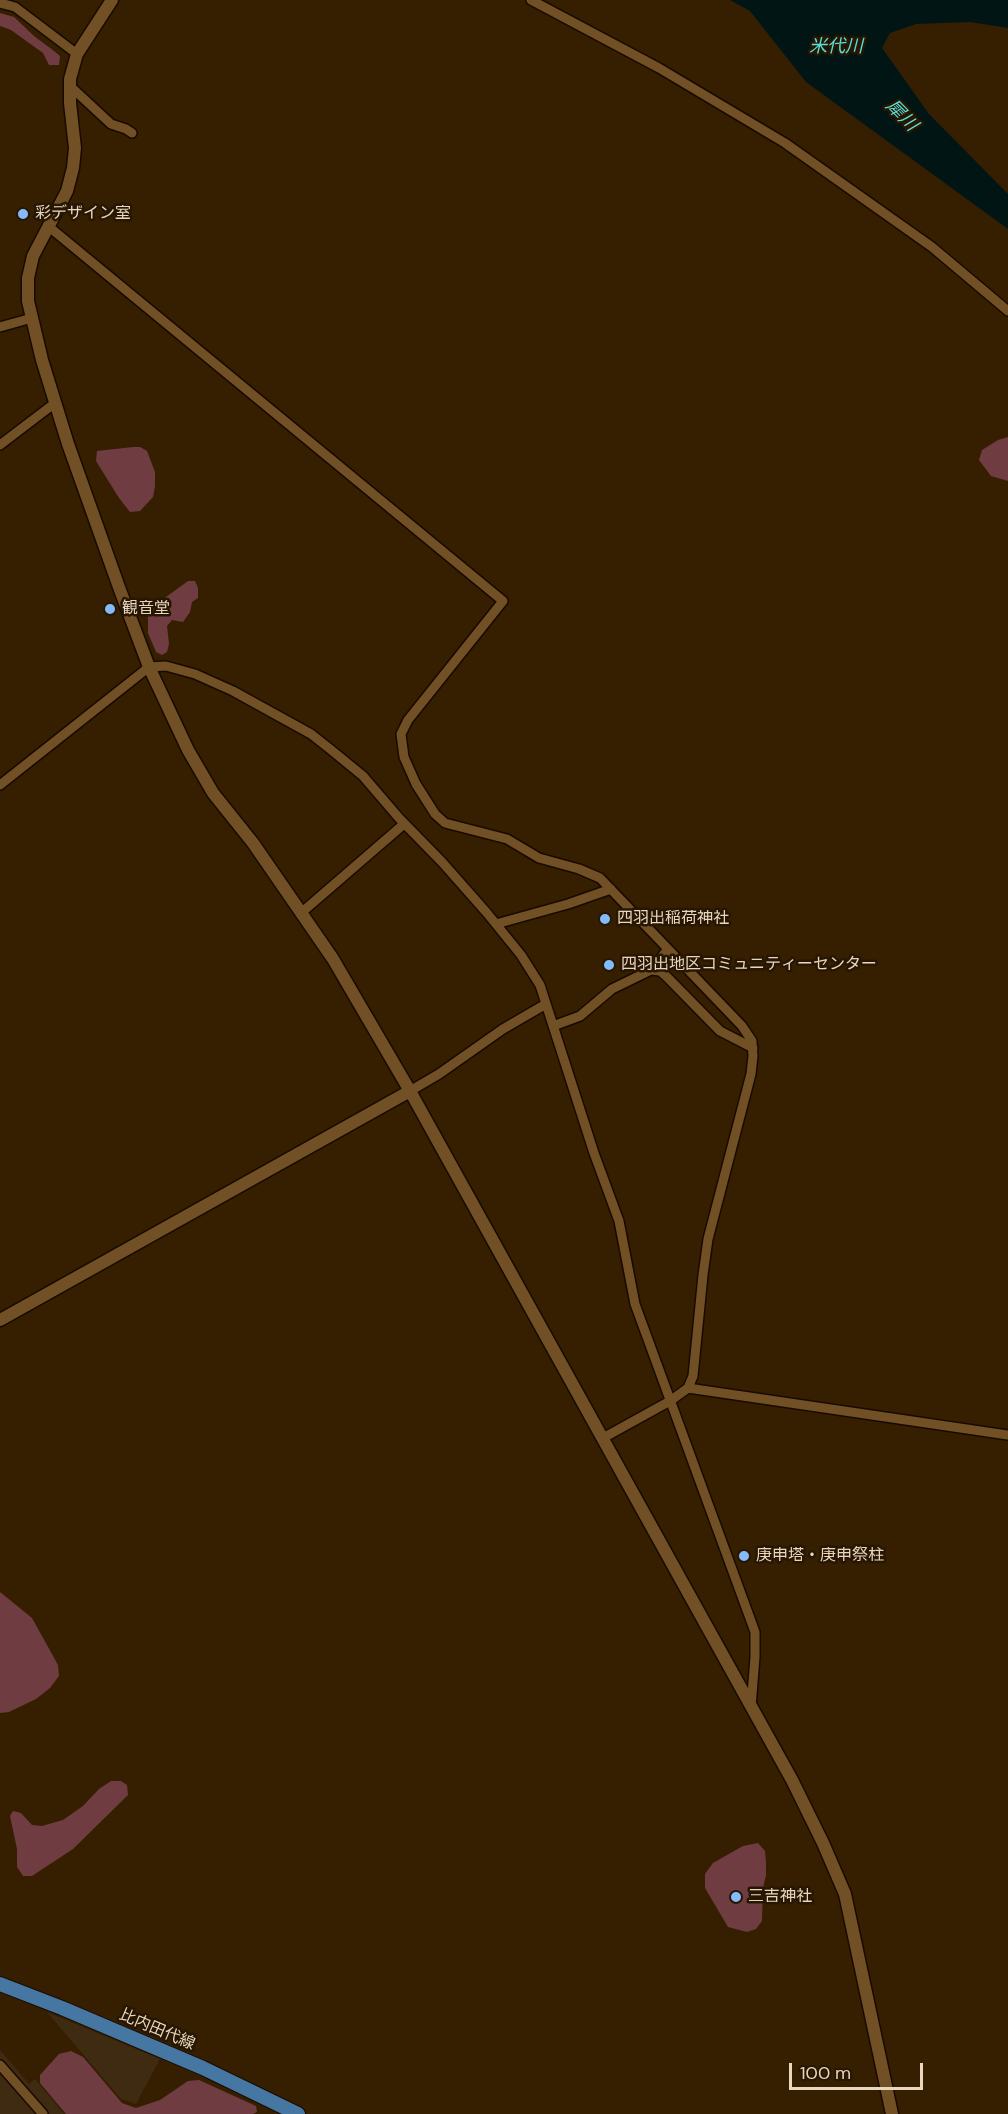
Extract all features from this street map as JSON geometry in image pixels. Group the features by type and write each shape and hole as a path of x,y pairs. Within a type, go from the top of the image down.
{"main road":[{"name":"比内田代線","path":"0,1984 73,2012 203,2068 298,2114"}],"street":[{"path":"112,0 77,54 70,79 75,148 73,168 67,190 33,256 28,278 28,301 68,444 149,668 188,750 213,793 252,843 333,959 410,1091 824,1842 845,1894 892,2114"},
{"path":"531,0 659,68 785,143 932,247 1008,311"},
{"path":"0,3 15,7 77,54"},
{"path":"70,86 111,124 132,133"},
{"path":"48,226 503,601 408,720 401,734 404,757 416,784 435,814 445,823 507,839 539,858 595,875 668,948 741,1026 752,1041 750,1074 708,1239 693,1376 688,1388 670,1401 603,1438"},
{"path":"0,327 32,318"},
{"path":"0,445 55,403"},
{"path":"0,786 149,668 166,666 195,674 233,691 311,734 363,776 496,924 521,955 540,986 618,1221 634,1304 755,1632 751,1707"},
{"path":"301,913 404,824"},
{"path":"496,924 568,904 611,889"},
{"path":"553,1026 580,1016 612,989 651,970 668,948"},
{"path":"651,970 660,971 666,976 720,1031 753,1048"},
{"path":"0,1320 410,1091 439,1074 503,1029 546,1004"},
{"path":"688,1388 1008,1435"},
{"path":"0,2065 43,2114"}],"shaded area":[{"path":"0,13 14,17 60,56 59,65 49,65 43,53 11,30 0,26"},
{"path":"1008,437 1008,481 991,476 979,460 982,450"},
{"path":"140,447 147,451 155,472 155,486 153,497 140,511 130,512 96,461 97,451"},
{"path":"188,581 195,581 198,598 192,602 190,612 183,622 172,620 167,626 169,644 167,652 162,655 156,652 148,633 148,615 155,605"},
{"path":"0,1592 32,1618 58,1665 59,1676 50,1688 36,1699 9,1712 0,1713"},
{"path":"111,1781 121,1781 127,1785 128,1795 73,1849 32,1876 23,1876 17,1867 17,1849 10,1816 13,1811 21,1813 32,1825 42,1826 63,1820"},
{"path":"758,1843 765,1851 766,1863 762,1921 756,1929 747,1932 728,1927 705,1888 705,1874 713,1863 743,1846"},
{"path":"47,2012 160,2059 136,2104 121,2099"},
{"path":"0,2050 29,2084 35,2079 64,2114 0,2114"},
{"path":"71,2051 83,2057 122,2103 136,2108 160,2100 188,2081 199,2080 256,2106 257,2112 253,2114 66,2114 40,2083 40,2075 59,2054"}],"water":[{"name":"米代川","path":"730,0 1008,0 1008,28 970,22 916,24 890,33 882,48 929,114 1008,194 1008,229 806,82 750,11"}],"place":[{"name":"彩デザイン室","path":"23,214"},
{"name":"観音堂","path":"110,609"},
{"name":"四羽出稲荷神社","path":"605,919"},
{"name":"四羽出地区コミュニティーセンター","path":"609,965"},
{"name":"庚申塔・庚申祭柱","path":"744,1556"},
{"name":"三吉神社","path":"736,1897"}],"water label":[{"name":"犀川","path":"901,116"}]}
